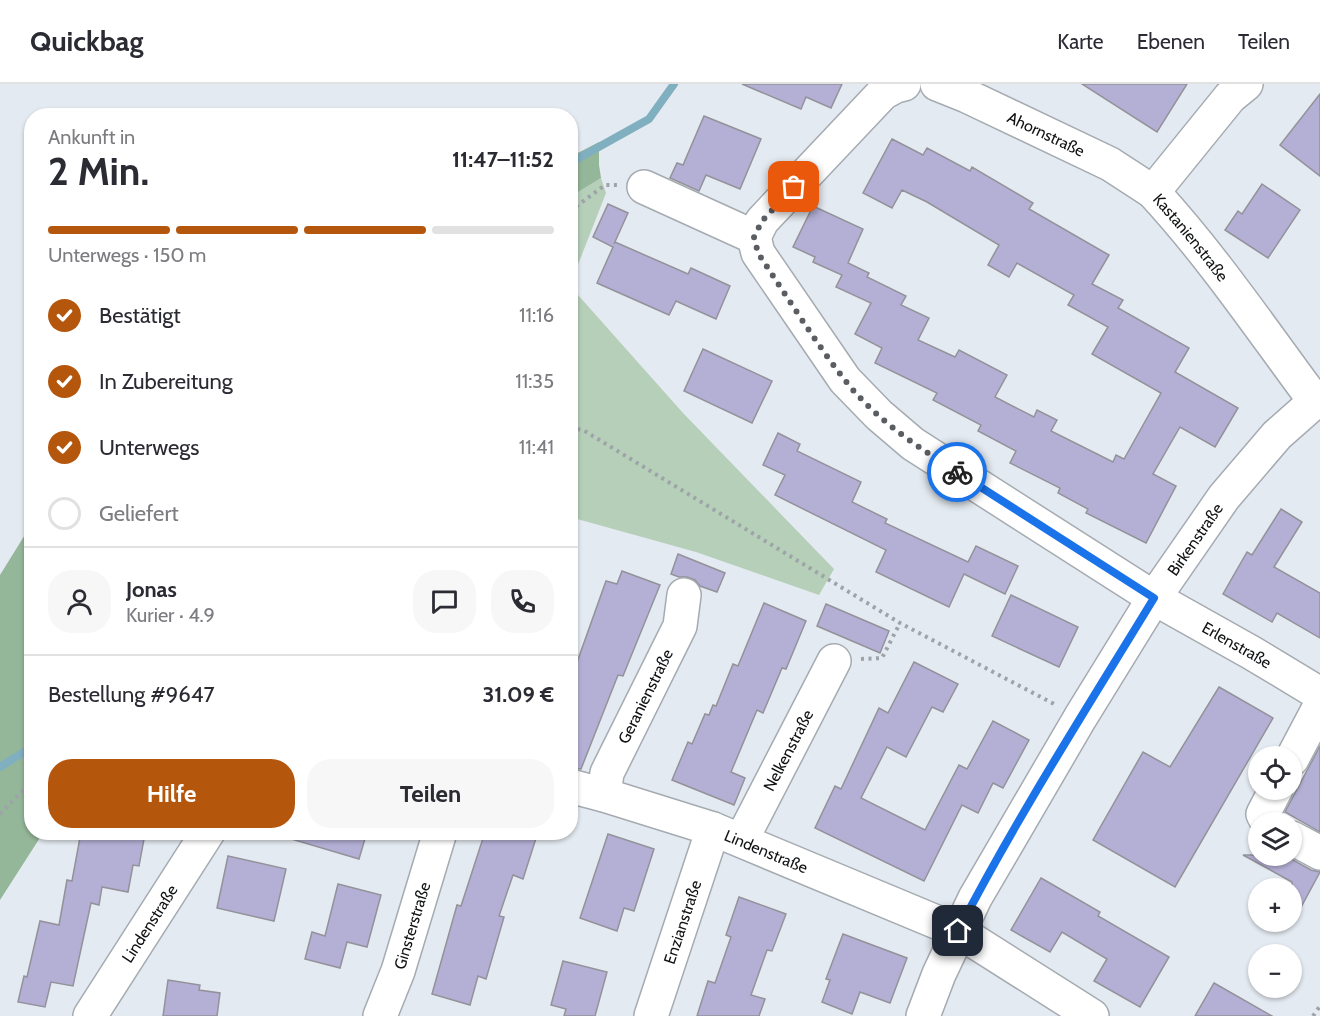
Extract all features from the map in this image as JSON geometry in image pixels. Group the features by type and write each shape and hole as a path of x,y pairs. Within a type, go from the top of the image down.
{"street":[{"path":"904,84 883,93 762,221 754,237 758,253 845,380 879,415 913,444 1154,598"},
{"name":"Ahornstraße","path":"937,84 1110,164 1153,192"},
{"name":"Kastanienstraße","path":"1246,84 1230,98 1153,192 1170,210 1317,399"},
{"path":"644,187 754,237"},
{"name":"Birkenstraße","path":"923,1016 939,974 975,898 1080,718 1154,598 1224,497 1277,435 1317,399"},
{"name":"Geranienstraße","path":"604,795 607,773 680,626 684,596"},
{"name":"Erlenstraße","path":"1154,598 1320,694"},
{"name":"Nelkenstraße","path":"727,834 834,661"},
{"path":"1299,746 1320,706"},
{"name":"Lindenstraße","path":"578,788 727,834 958,931 1092,1016"},
{"name":"Enzianstraße","path":"651,1016 727,834"},
{"name":"Lindenstraße","path":"90,1016 203,840"},
{"name":"Ginsterstraße","path":"380,1016 398,971 438,840"},
{"path":"1302,844 1320,854"}],"path":[{"path":"578,206 605,184 644,187"},
{"path":"578,429 583,430 900,622 1080,718"},
{"path":"834,661 882,658 900,622"},
{"path":"0,814 24,789"},
{"path":"1313,1016 1320,1006"}],"green space":[{"path":"599,142 601,178 578,192 578,153"},
{"path":"601,178 606,193 578,265 578,192"},
{"path":"578,295 683,413 834,569 819,595 696,552 578,519"},
{"path":"24,536 24,840 39,840 0,900 0,575"}],"building":[{"path":"742,84 842,84 831,108 806,97 801,109"},
{"path":"1082,84 1187,84 1157,132"},
{"path":"1320,94 1320,176 1280,145"},
{"path":"704,116 761,139 740,189 706,175 699,191 670,178 677,163 683,165"},
{"path":"892,139 923,155 927,148 970,171 972,167 1033,203 1029,209 1109,255 1092,284 1123,300 1118,308 1189,348 1175,372 1238,408 1215,447 1180,427 1153,474 1176,486 1146,543 1086,513 1088,509 1058,493 1060,488 1010,463 1016,451 978,431 981,425 933,400 937,393 875,363 882,348 855,334 871,303 836,287 842,275 813,262 815,257 793,247 813,206 863,229 848,263 869,273 867,277 906,296 901,305 929,318 918,340 955,357 959,350 1007,375 995,397 1034,417 1037,410 1057,420 1051,431 1113,462 1116,455 1124,459 1161,393 1092,354 1108,327 1068,305 1074,295 1017,263 1009,277 988,265 999,245 927,202 902,190 892,208 863,193"},
{"path":"1262,184 1300,210 1268,258 1225,230 1238,211 1242,214"},
{"path":"608,204 628,213 614,244 615,242 688,274 691,268 730,286 716,319 676,301 669,315 597,283 613,247 593,237"},
{"path":"703,349 772,381 752,423 684,391"},
{"path":"778,433 800,444 797,451 861,482 852,502 887,519 885,523 968,562 976,546 1018,566 1005,594 964,574 949,607 876,572 886,550 775,495 785,475 763,465"},
{"path":"1281,509 1302,522 1274,567 1320,593 1320,638 1277,613 1272,622 1223,594 1247,552 1252,555"},
{"path":"678,554 725,573 717,592 700,586 695,580 671,574"},
{"path":"622,571 660,585 623,676 618,675 581,769 578,769 578,660 606,581 617,584"},
{"path":"1011,595 1078,627 1059,667 992,636"},
{"path":"764,603 806,621 786,669 782,668 763,713 757,710 731,772 745,778 734,805 672,780 688,742 692,744 705,714 709,715 713,705 716,706 733,664 738,666"},
{"path":"826,604 889,631 880,653 817,626"},
{"path":"914,662 958,684 943,712 932,707 906,757 887,747 861,798 925,830 959,765 967,769 993,721 1029,740 1003,788 993,783 978,813 962,805 924,881 815,828 835,786 841,789 879,708 888,713"},
{"path":"1219,687 1273,718 1257,746 1248,746 1248,761 1175,887 1093,840 1143,752 1170,767"},
{"path":"1320,746 1320,832 1302,822 1302,812 1285,812 1291,800 1302,800 1302,780"},
{"path":"608,834 654,849 634,911 624,908 617,931 580,918"},
{"path":"80,840 144,840 139,866 133,865 128,892 102,887 99,905 91,903 73,986 51,982 45,1007 18,1002 24,976 27,977 40,921 59,925 67,880 72,881"},
{"path":"295,840 365,840 359,859"},
{"path":"482,840 535,840 523,879 513,875 499,916 504,917 486,979 478,976 470,1005 432,994 457,905 461,906"},
{"path":"228,856 286,869 274,921 217,908"},
{"path":"1302,865 1320,872 1302,905 1302,878 1285,878 1263,866"},
{"path":"1041,878 1100,912 1098,916 1169,957 1140,1007 1094,981 1107,959 1062,932 1050,952 1011,930"},
{"path":"338,884 381,895 367,947 347,942 340,968 305,959 312,932 325,936"},
{"path":"739,897 786,914 772,951 767,950 751,995 765,999 759,1016 697,1016 708,981 715,983 731,937 726,935"},
{"path":"843,934 907,958 890,1003 860,992 852,1014 822,1002 830,980 826,979"},
{"path":"563,961 607,972 595,1016 564,1016 566,1009 551,1005"},
{"path":"168,980 200,985 199,990 220,993 217,1016 163,1016"},
{"path":"1214,983 1272,1016 1195,1016"}],"waterway":[{"path":"578,159 649,119 674,84"},
{"path":"0,767 24,752"}],"way so far":[{"path":"794,187 762,221 754,237 758,253 845,380 879,415 913,444 957,472"}],"route":[{"path":"957,472 1154,598 1080,718 958,931"}]}
